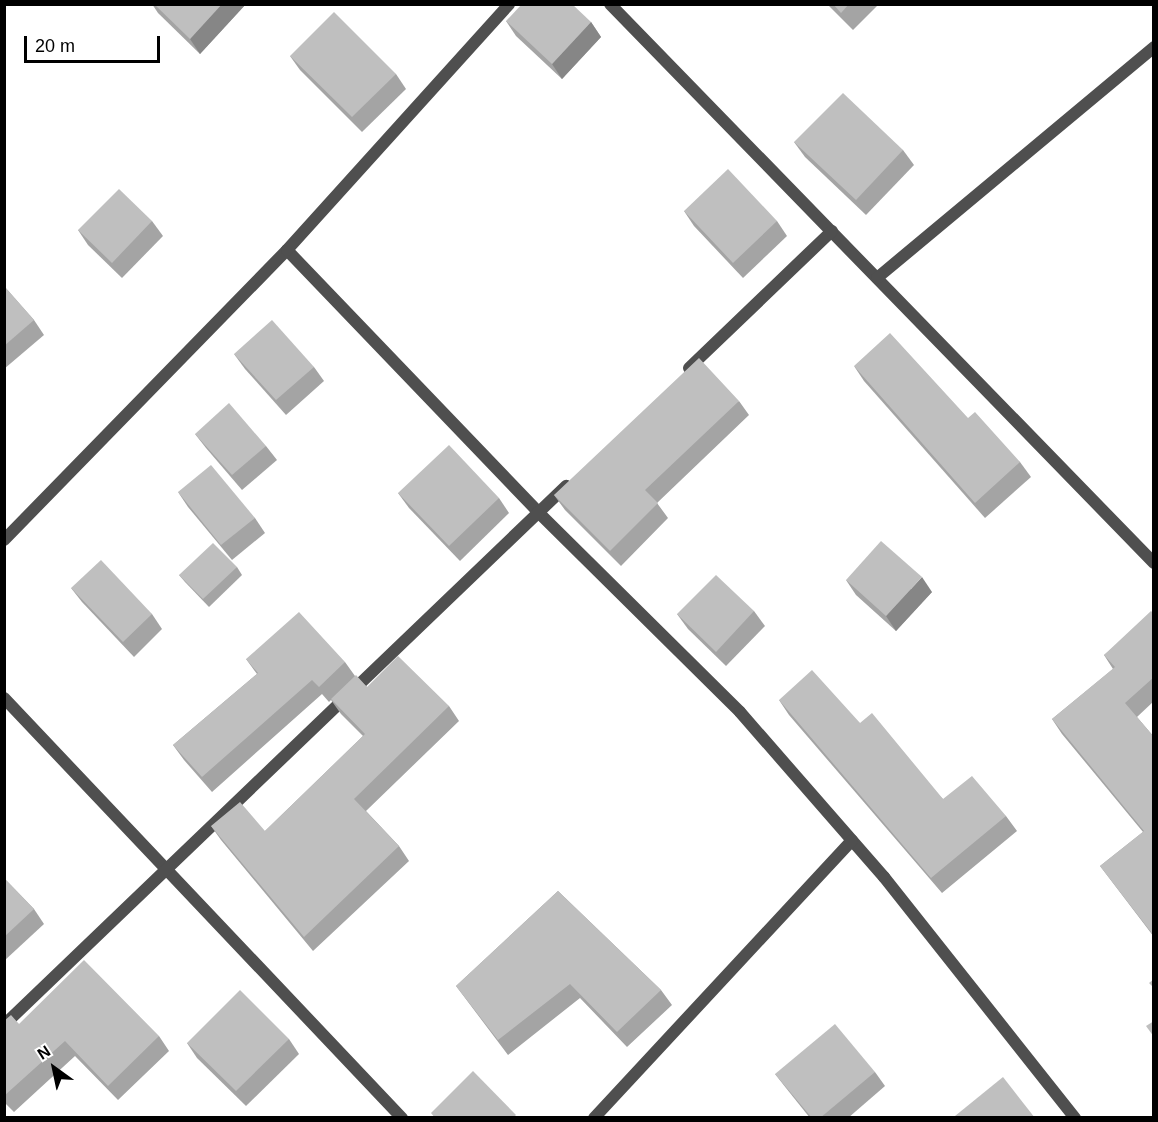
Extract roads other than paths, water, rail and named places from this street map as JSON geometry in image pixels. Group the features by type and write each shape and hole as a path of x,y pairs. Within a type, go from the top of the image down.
{"street":[{"path":"4,540 287,250 509,4"},
{"path":"610,4 1154,563"},
{"path":"877,278 1154,47"},
{"path":"676,380 832,231"},
{"path":"287,250 538,512 740,712 852,840 1076,1118"},
{"path":"4,1025 573,479"},
{"path":"4,698 402,1118"},
{"path":"594,1118 852,840"}]}
